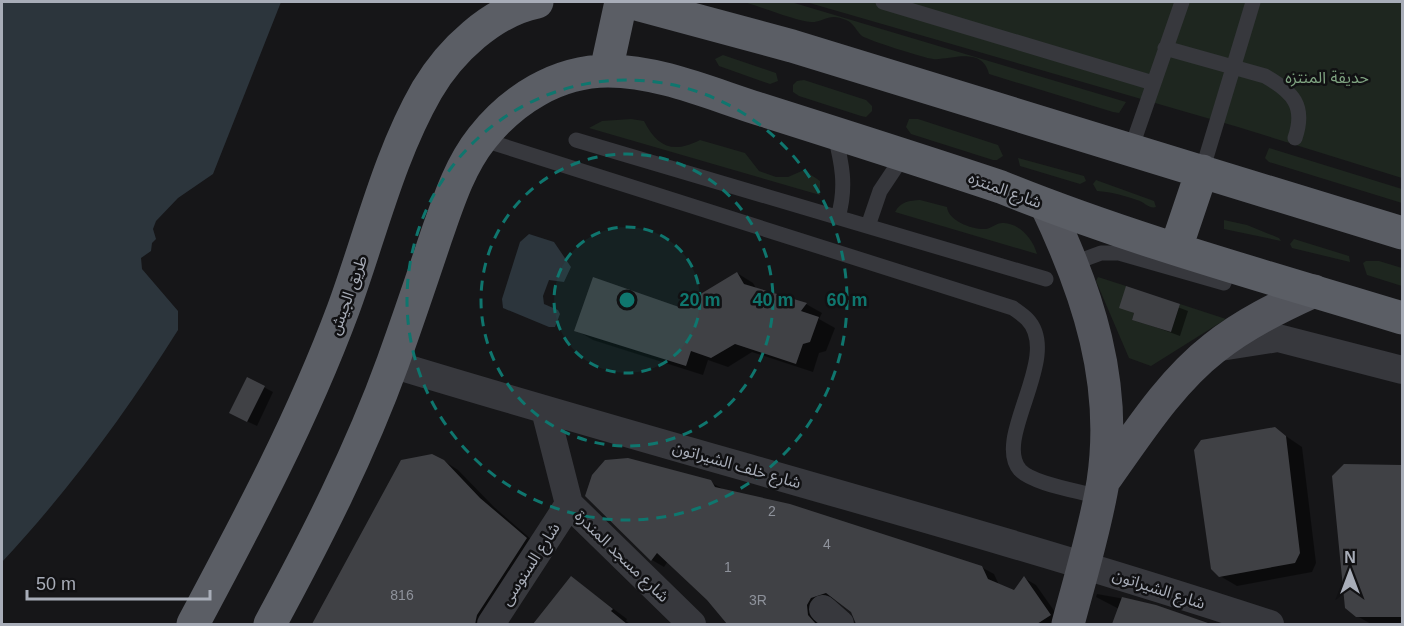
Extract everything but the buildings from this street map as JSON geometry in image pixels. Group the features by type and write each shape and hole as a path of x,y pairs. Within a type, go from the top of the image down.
{"highway":[{"name":"طريق الجيش","path":"193,624 299,419 343,310 396,161 428,89 458,50 496,18 537,2"},
{"path":"270,624 327,518 360,446 392,364 453,190 481,139 512,107 536,91 570,77 606,71 621,2"},
{"path":"630,2 727,26 1402,233"},
{"name":"شارع المنتزه","path":"606,71 663,79 834,132 1176,248 1402,318"},
{"path":"1176,248 1202,171"}],"main road":[{"path":"1046,205 1060,271 1092,316 1103,370 1106,426 1101,489 1068,624"},
{"path":"1101,489 1158,405 1214,348 1282,305 1314,291"}],"street":[{"path":"1214,348 1278,338 1402,370"},
{"name":"شارع خلف الشيراتون","path":"392,364 1083,564"},
{"name":"شارع مسجد المندرة","path":"545,410 569,504 692,624"},
{"name":"شارع السنوسى","path":"491,624 569,504"},
{"name":"شارع الشيراتون","path":"1083,564 1234,619 1270,624"}],"lane":[{"path":"884,2 1153,83"},
{"path":"1131,149 1182,2"},
{"path":"1202,171 1252,2"},
{"path":"1166,48 1265,76 1287,92 1300,111 1295,138"},
{"path":"834,132 844,179 843,199 838,217"},
{"path":"481,139 1012,308 1029,320 1037,337 1038,357 1015,440 1013,456 1021,470 1034,478 1101,489"},
{"path":"576,140 868,226 1060,271 1101,252 1119,253 1224,283"},
{"path":"868,226 880,191 904,155"}],"green space":[{"path":"744,2 791,2 1126,102 1119,113 1113,112 989,74 985,65 972,57 928,58 866,38 851,23 840,18 831,17 816,22 805,21"},
{"name":"حديقة المنتزه","path":"806,2 1402,2 1402,178 1238,127"},
{"path":"723,55 776,73 778,81 770,84 719,66 715,59"},
{"path":"804,80 866,100 872,106 872,111 866,117 861,116 799,96 793,92 793,85 797,81"},
{"path":"631,119 644,121 654,137 667,146 682,147 700,140 745,153 759,171 776,177 788,177 804,170 820,181 820,195 589,128 602,121"},
{"path":"909,119 918,119 998,145 1003,156 993,160 911,134 906,127"},
{"path":"1269,148 1402,189 1402,203 1269,162 1265,158"},
{"path":"1018,158 1084,176 1086,181 1080,184 1020,166"},
{"path":"1096,180 1154,201 1156,207 1150,207 1124,196 1097,191 1093,184"},
{"path":"920,200 947,207 948,212 956,220 975,228 986,229 1001,223 1015,226 1029,238 1037,254 895,212 897,208 909,201"},
{"path":"1224,220 1247,225 1279,238 1281,241 1224,229"},
{"path":"1294,239 1349,256 1350,262 1292,248 1290,244"},
{"path":"1379,261 1402,268 1402,286 1367,275 1363,263"},
{"path":"1098,277 1126,286 1134,313 1132,320 1171,332 1180,304 1226,319 1151,366 1129,358 1096,281"}],"shaded area":[{"path":"2,2 281,2 213,174 178,198 156,221 153,229 156,239 152,243 151,251 141,258 142,269 178,311 178,330 96,450 2,562"},
{"path":"529,234 554,242 571,267 564,282 549,280 543,296 544,304 558,310 560,314 555,327 549,327 503,308 502,299 520,242"}]}
